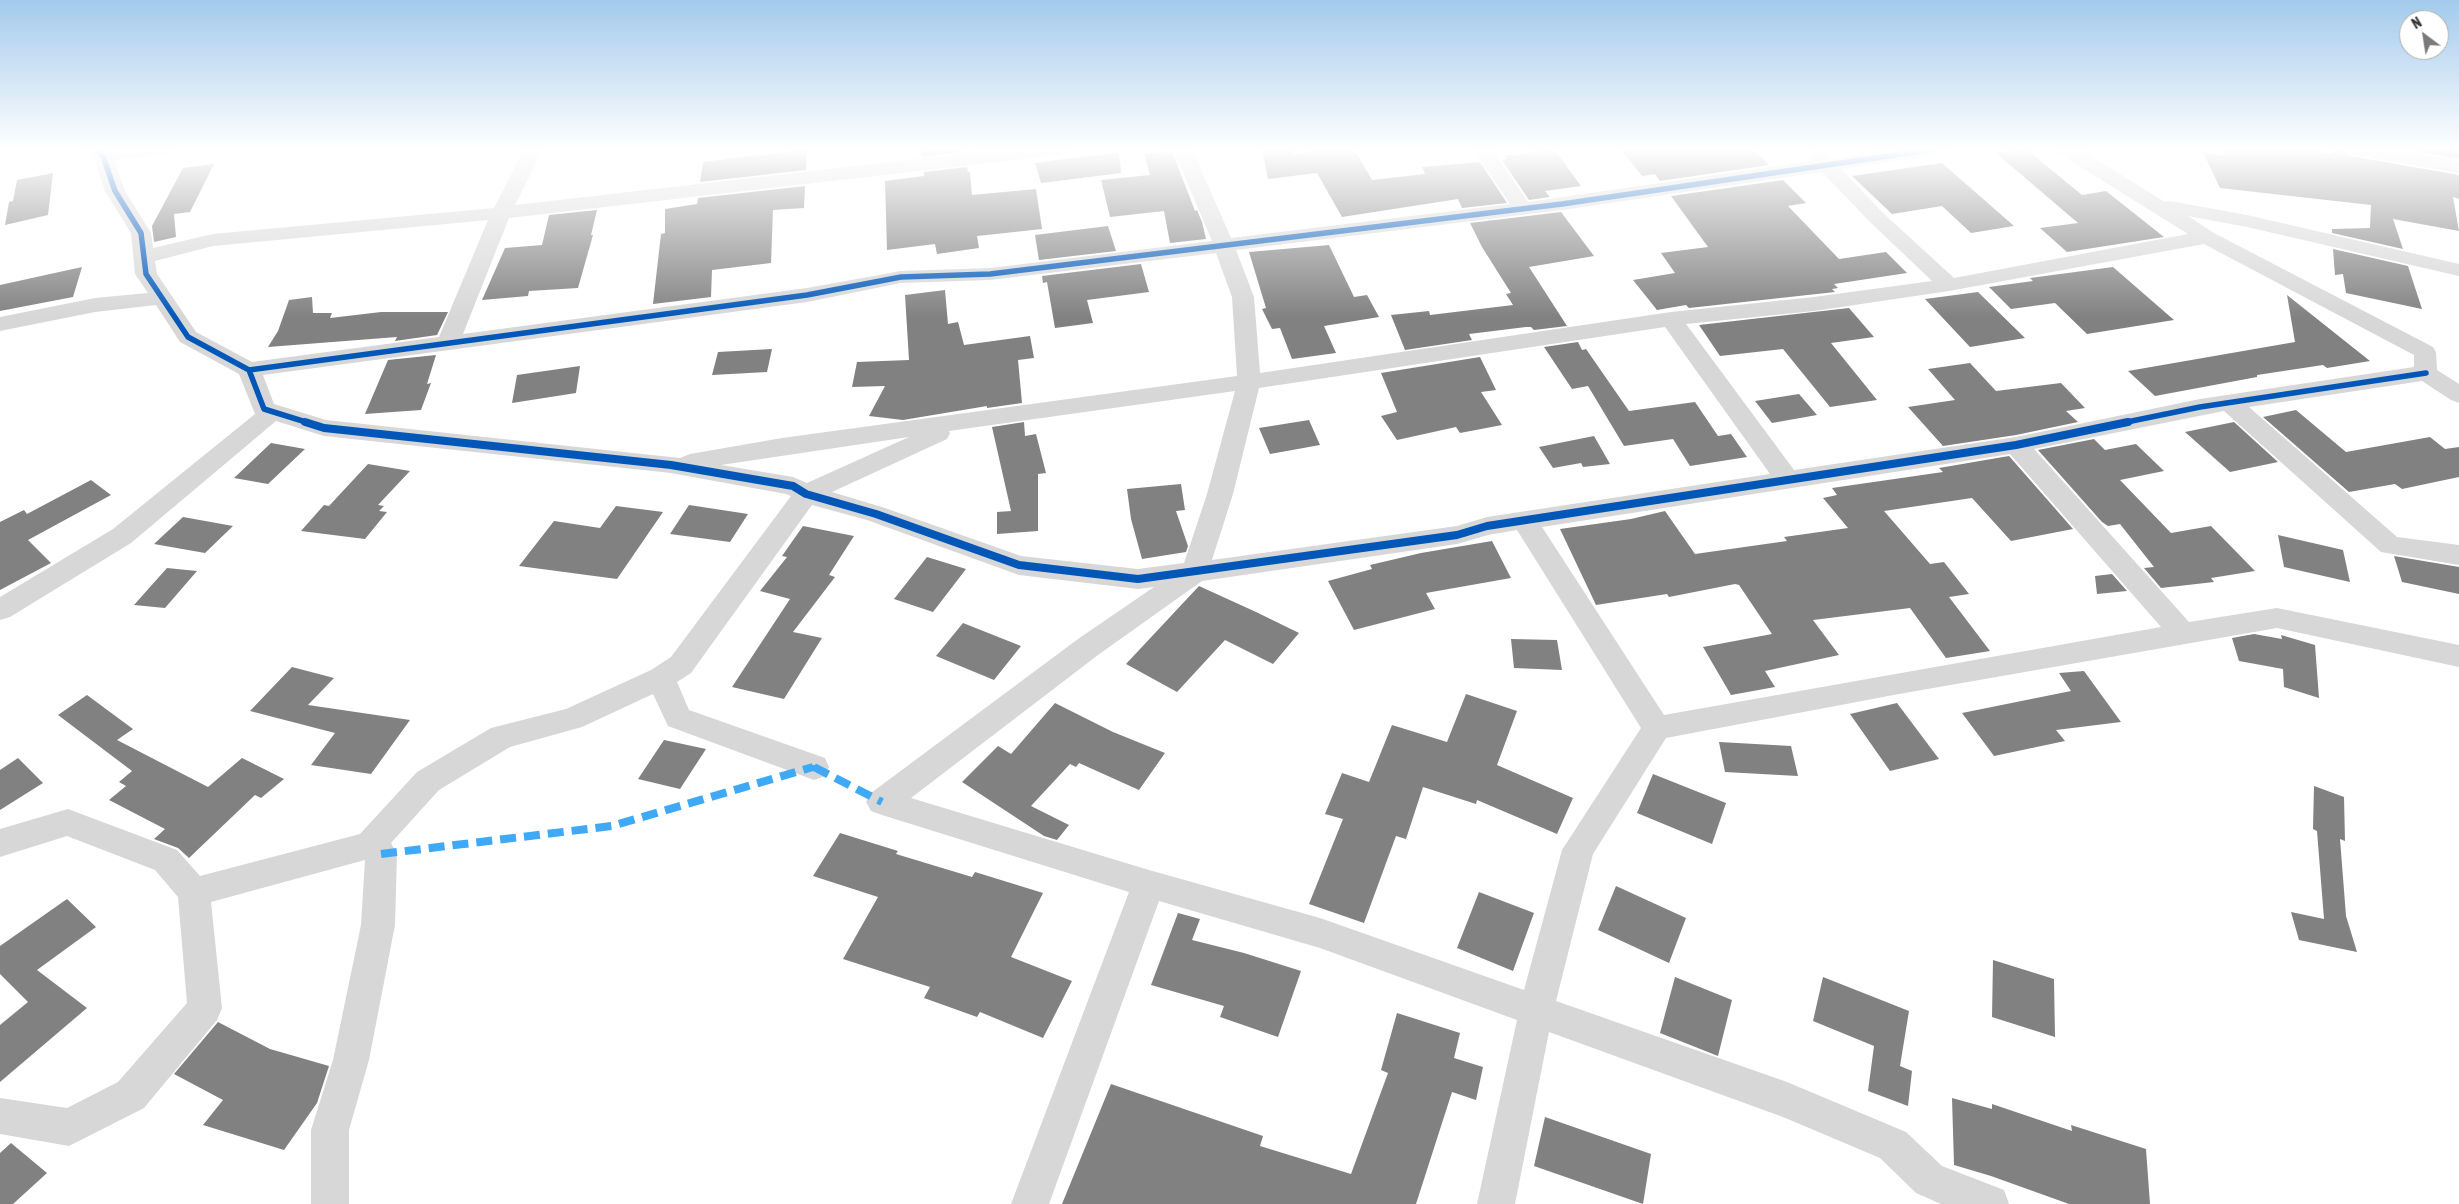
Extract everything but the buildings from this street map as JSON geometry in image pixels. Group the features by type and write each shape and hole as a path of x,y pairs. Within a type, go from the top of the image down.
{"street":[{"path":"124,205 141,233 146,274 188,337 249,370 807,295 901,277 990,274 1545,205"},
{"path":"448,343 505,205"},
{"path":"144,257 213,240 569,205"},
{"path":"1207,205 1224,245 1243,298 1249,382 1220,494 1195,572 1088,647 882,802 1149,884 1320,933 1787,1100 1893,1145 1929,1180 1990,1204"},
{"path":"1520,205 1523,209"},
{"path":"1868,205 1948,285"},
{"path":"2153,205 2207,237 2425,352 2426,373"},
{"path":"2158,205 2247,221 2459,270"},
{"path":"671,465 782,446 1249,382 1671,318 1814,304 1948,285 2207,237"},
{"path":"0,324 95,305 162,298"},
{"path":"1671,318 1788,480"},
{"path":"249,370 264,409 324,428 671,465 793,486 806,494 876,514 1019,565 1138,579 1456,535 1487,526 2016,445 2230,403 2426,373 2459,394"},
{"path":"2230,403 2390,545 2459,555"},
{"path":"0,610 122,536 272,412"},
{"path":"194,892 370,845 428,781 502,737 572,719 661,678 682,665 806,494 964,421"},
{"path":"2016,445 2183,634"},
{"path":"1524,520 1657,728"},
{"path":"1496,1204 1536,1011 1578,850 1657,728 1899,683 2277,618 2459,656"},
{"path":"661,678 678,718 814,767"},
{"path":"0,843 68,822 166,860 194,892 205,1008 131,1095 69,1127 0,1116"},
{"path":"330,1204 330,1130 351,1060 378,925 381,854 370,845"},
{"path":"1030,1204 1149,884"}],"marked path":[{"path":"381,854 612,826 814,767 882,802"}],"cycle path":[{"path":"124,205 141,233 146,274 188,337 249,370 264,409 324,428 671,465 793,486 806,494 876,514 1019,565 1138,579 1309,557 1457,535 1487,526 2016,445 2200,407 2426,373"},
{"path":"249,370 807,295 901,277 990,274 1552,205"}]}
